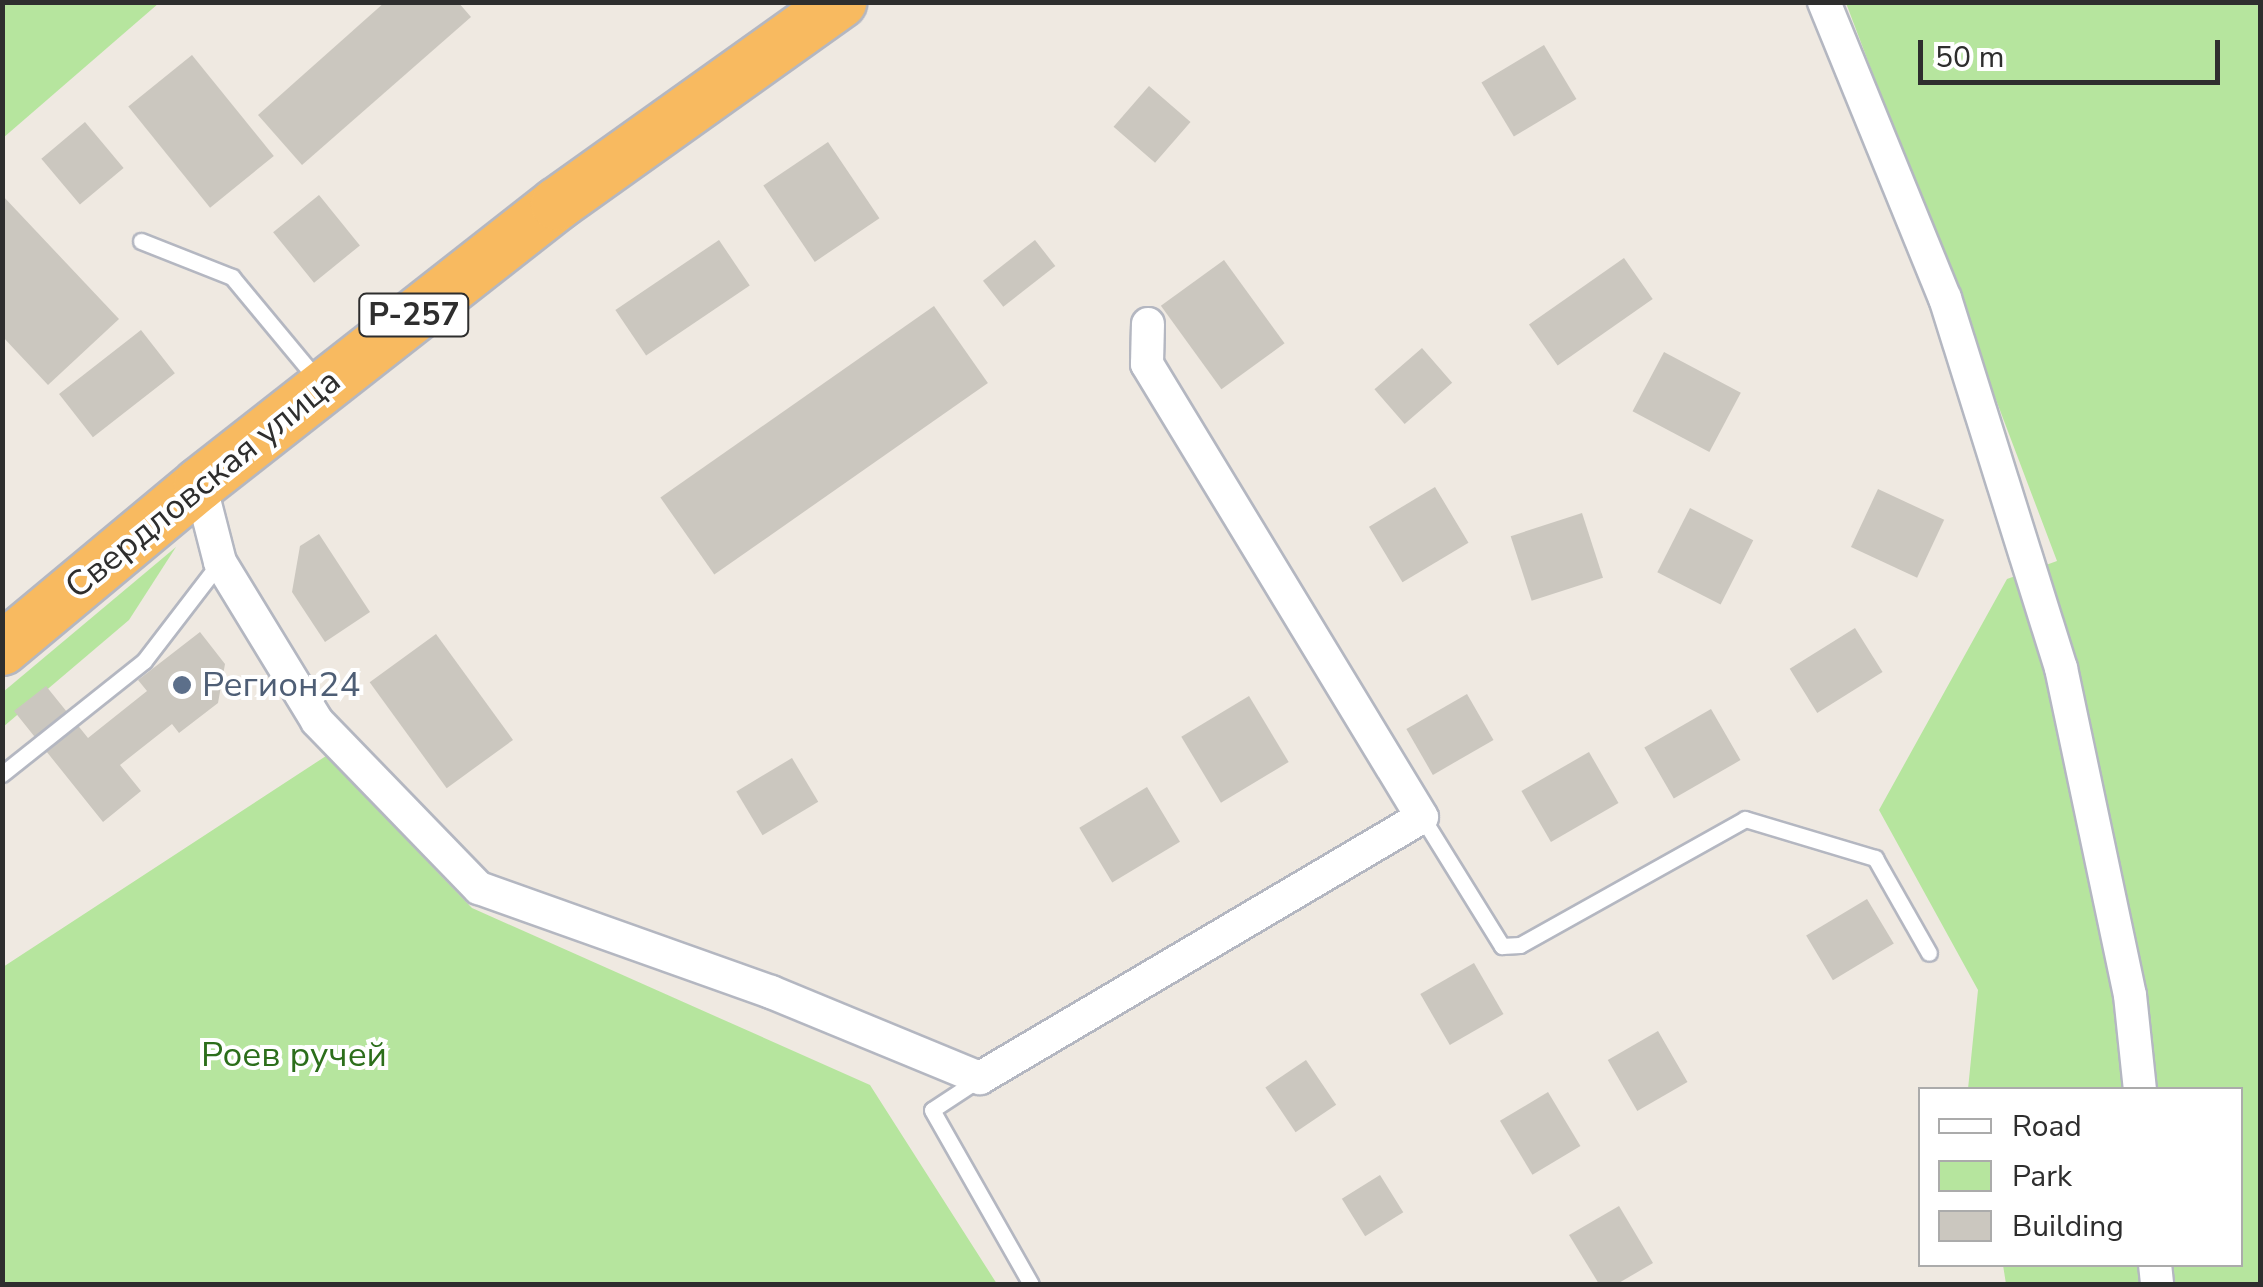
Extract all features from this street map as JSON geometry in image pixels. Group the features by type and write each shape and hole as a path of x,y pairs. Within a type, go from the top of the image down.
{"highway":[{"name":"Свердловская улица","path":"2,649 323,386 695,101 840,2"}],"street":[{"path":"1824,2 1946,298 2061,668 2130,995 2140,1087"},
{"path":"200,484 220,562 334,745 479,888 771,992 980,1078 1422,818 1147,364 1148,324"}],"lane":[{"path":"141,241 232,278 323,386"},
{"path":"2,774 144,661 220,562"},
{"path":"1422,818 1502,946 1520,945 1745,819 1875,858 1929,953"},
{"path":"980,1078 932,1110 1031,1284"}],"green space":[{"path":"3,2 159,2 159,3 3,138"},
{"path":"1846,3 2260,3 2260,1284 2006,1284 2003,1267 2243,1267 2243,1087 1968,1087 1978,990 1879,810 2007,579 2057,561"},
{"path":"176,547 129,620 3,727 3,692"},
{"name":"Роев ручей","path":"326,756 472,908 870,1085 997,1284 3,1284 3,967"}],"building":[{"path":"385,2 458,2 471,17 302,165 258,115"},
{"path":"1544,45 1576,99 1514,137 1481,83"},
{"path":"192,55 274,156 210,208 128,107"},
{"path":"1149,86 1191,122 1155,163 1114,127"},
{"path":"85,122 124,168 80,205 41,159"},
{"path":"828,142 879,218 815,262 763,186"},
{"path":"2,195 119,319 48,385 2,336"},
{"path":"319,195 360,246 314,283 273,232"},
{"path":"719,240 750,286 646,355 615,310"},
{"path":"1035,240 1055,266 1003,307 983,281"},
{"path":"1624,258 1653,299 1558,365 1529,325"},
{"path":"1224,260 1285,343 1221,389 1161,306"},
{"path":"934,306 988,383 714,575 660,498"},
{"path":"141,330 175,373 93,437 59,394"},
{"path":"1422,348 1452,383 1405,424 1374,389"},
{"path":"1664,352 1741,393 1709,452 1633,411"},
{"path":"1435,487 1468,543 1402,582 1369,527"},
{"path":"1878,489 1944,520 1917,578 1851,547"},
{"path":"1690,508 1753,540 1721,604 1657,572"},
{"path":"1582,513 1603,578 1532,601 1511,536"},
{"path":"319,534 370,612 325,642 292,592 300,546"},
{"path":"1855,628 1883,672 1817,713 1790,669"},
{"path":"200,632 225,664 218,703 179,733 172,724 120,765 141,791 103,822 14,711 46,686 88,738 147,691 138,680"},
{"path":"436,634 513,740 447,788 370,682"},
{"path":"1467,694 1494,740 1433,775 1406,729"},
{"path":"1249,696 1289,762 1221,803 1181,737"},
{"path":"1711,709 1740,760 1674,799 1644,748"},
{"path":"1589,752 1618,803 1551,842 1521,791"},
{"path":"792,758 818,802 763,835 736,791"},
{"path":"1147,787 1180,842 1112,883 1079,828"},
{"path":"1867,899 1894,944 1833,980 1806,936"},
{"path":"1474,963 1504,1014 1450,1045 1420,994"},
{"path":"1658,1031 1688,1082 1637,1111 1608,1060"},
{"path":"1306,1060 1336,1105 1296,1132 1265,1087"},
{"path":"1548,1092 1580,1146 1532,1175 1500,1121"},
{"path":"1380,1175 1403,1212 1365,1236 1342,1199"},
{"path":"1619,1206 1653,1263 1617,1284 1599,1284 1569,1235"}],"place":[{"name":"Регион24","path":"182,685"}]}
